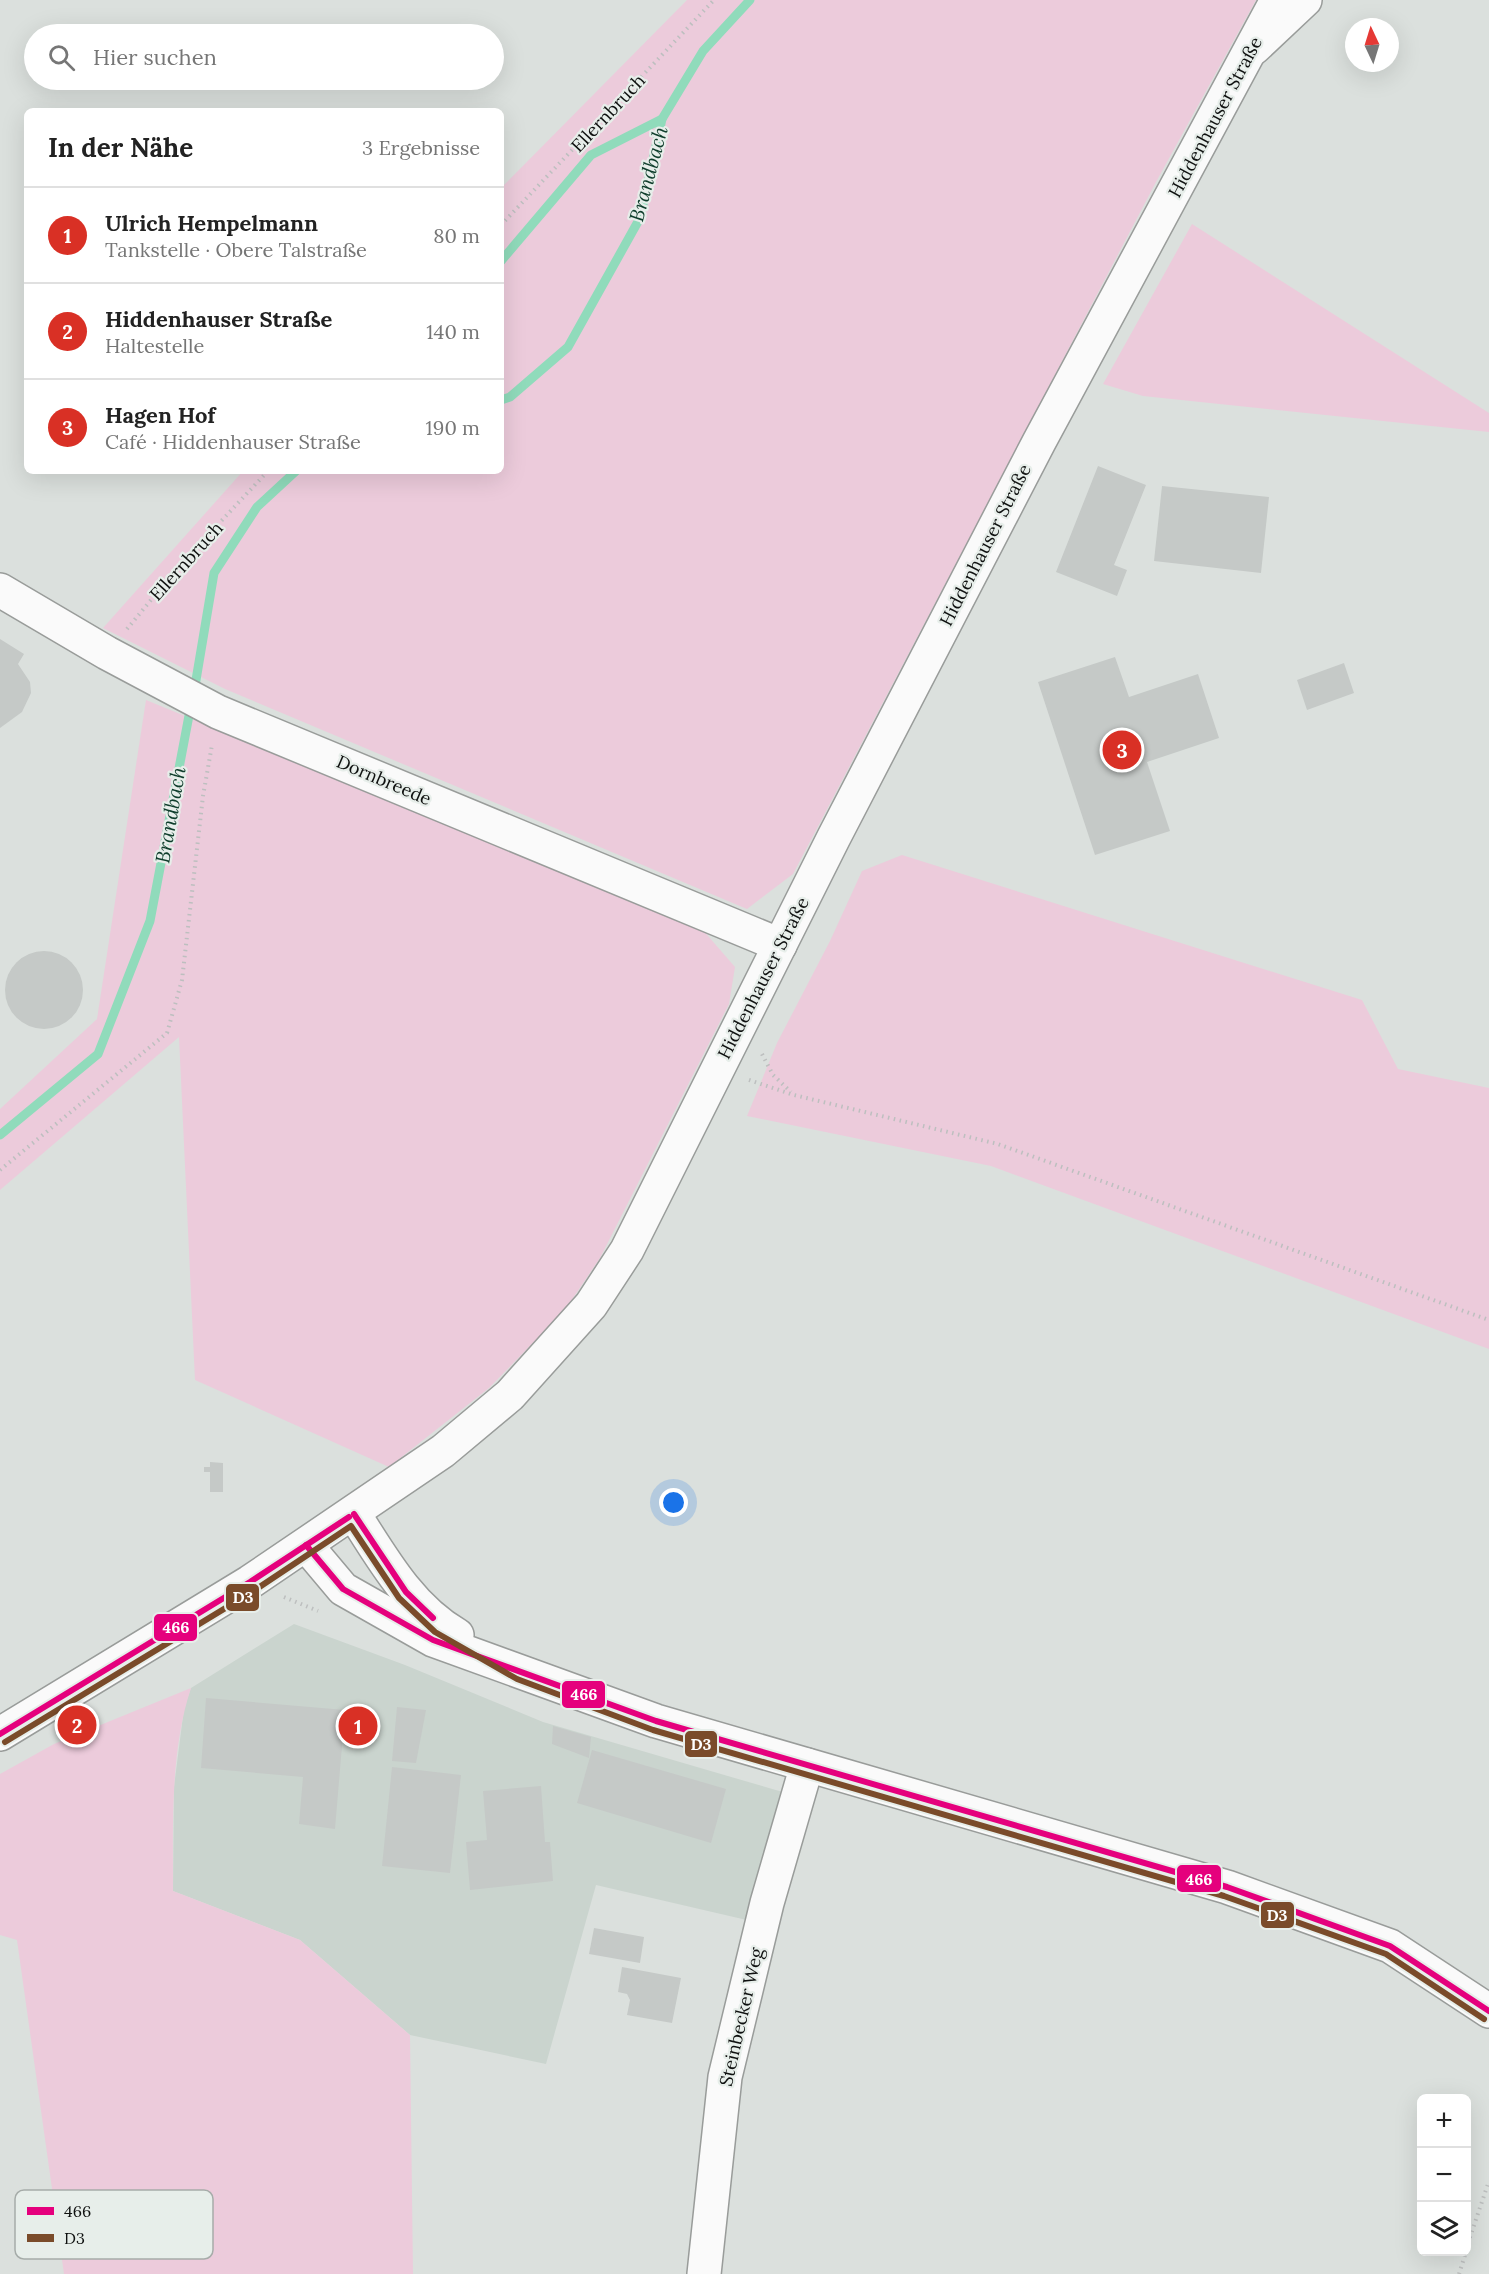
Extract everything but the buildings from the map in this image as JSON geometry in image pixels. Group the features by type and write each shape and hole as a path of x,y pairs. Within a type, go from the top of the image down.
{"street":[{"name":"Hiddenhauser Straße","path":"0,1734 306,1545 443,1451 510,1395 591,1305 627,1250 780,945 1039,442 1277,0"},
{"path":"1252,50 1305,0"},
{"name":"Dornbreede","path":"0,590 107,653 218,712 780,945"},
{"path":"354,1514 406,1592 441,1626 521,1671"},
{"path":"306,1545 342,1589 433,1640 656,1720 1227,1887 1390,1946 1489,2011"},
{"name":"Steinbecker Weg","path":"704,2274 725,2077 767,1902 807,1765"}],"path":[{"name":"Ellernbruch","path":"504,222 714,0"},
{"name":"Ellernbruch","path":"107,653 179,566 265,474"},
{"path":"0,1170 166,1033 182,980 203,796 218,712"},
{"path":"717,1069 794,1095 998,1144 1489,1320"},
{"path":"1471,2235 1489,2181"},
{"path":"1459,2274 1464,2256"}],"shaded area":[{"path":"687,0 1256,0 1156,182 793,874 747,909 225,689 103,628 240,474 504,474 504,185"},
{"path":"1192,224 1489,413 1489,432 1143,396 1103,384"},
{"path":"146,700 702,929 735,967 729,1004 600,1258 565,1310 489,1388 389,1467 195,1380 179,1037 0,1190 0,1109 97,1019"},
{"path":"902,855 1362,1000 1398,1069 1489,1088 1489,1349 991,1166 747,1116 777,1043 830,941 862,871"},
{"path":"294,1624 405,1665 543,1722 786,1793 751,1921 596,1885 546,2064 410,2035 300,1940 173,1891 174,1787 184,1708 191,1688"},
{"path":"191,1688 179,1737 176,1763 173,1814 173,1891 300,1940 410,2035 413,2274 64,2274 62,2259 213,2259 213,2190 52,2190 17,1940 0,1935 0,1774 54,1744"}],"waterway":[{"name":"Brandbach","path":"504,399 510,397 568,347 640,218 662,119 703,51 750,0"},
{"path":"504,257 591,155 662,119"},
{"name":"Brandbach","path":"194,692 214,573 257,507 293,474"},
{"name":"Brandbach","path":"0,1135 98,1054 150,921 191,705"}],"transit line":[{"name":"466","path":"354,1514 406,1592 433,1618"},
{"name":"466","path":"0,1734 250,1582 349,1517"},
{"name":"D3","path":"5,1742 255,1590 351,1526 399,1598 435,1632 517,1679 653,1730 1224,1896 1386,1954 1484,2019"},
{"name":"466","path":"306,1545 343,1589 433,1640 656,1721 1227,1887 1390,1946 1489,2011"}],"place":[{"name":"Hagen Hof","path":"1122,750"},
{"name":"Hiddenhauser Straße","path":"77,1725"},
{"name":"Ulrich Hempelmann","path":"358,1726"}]}
